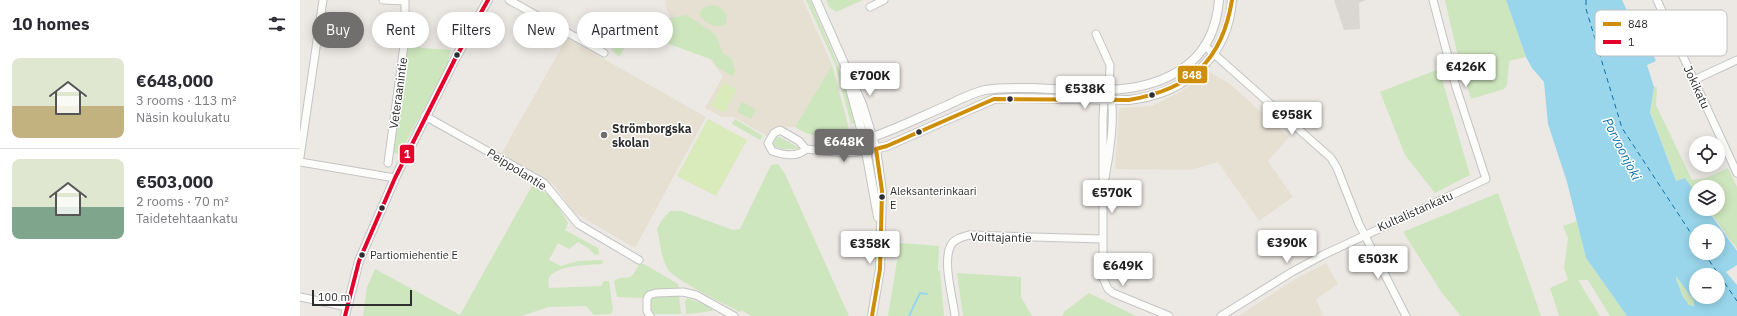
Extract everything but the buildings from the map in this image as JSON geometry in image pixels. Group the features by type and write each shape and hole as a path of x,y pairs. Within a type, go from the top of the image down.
{"street":[{"path":"300,157 323,0"},
{"path":"383,0 405,1"},
{"path":"345,316 359,261 394,178 488,0"},
{"path":"509,0 604,53"},
{"path":"816,0 862,104 876,149 882,191 880,269 872,316"},
{"path":"870,7 884,0"},
{"path":"823,150 845,146 873,137 984,90 1007,88 1109,89 1144,87 1161,81 1185,67 1205,46 1216,21 1219,0"},
{"path":"806,149 799,140 780,130 774,133 768,143 772,151 778,153 801,154 806,149 845,153 866,151 887,146 994,99 1108,100 1147,98 1164,93 1180,85 1205,66 1222,39 1228,23 1232,0"},
{"name":"Kultalistankatu","path":"1221,316 1292,272 1365,234 1486,179 1456,87 1433,0"},
{"name":"Jokikatu","path":"1657,0 1662,10"},
{"name":"Veteraanintie","path":"388,163 405,38 405,1"},
{"path":"1096,34 1110,65 1102,160 1103,278 1108,289 1113,293 1169,316"},
{"path":"1205,46 1331,158 1338,168 1365,234 1406,316"},
{"name":"Jokikatu","path":"1683,56 1737,173"},
{"path":"1694,80 1737,60"},
{"path":"845,65 864,140 872,192 880,227"},
{"name":"Peippolantie","path":"426,116 544,183 578,224 639,260"},
{"path":"300,162 394,178"},
{"name":"Voittajantie","path":"954,316 948,254 951,244 960,237 969,235 1102,239"},
{"path":"650,316 647,311 647,299 649,295 656,293 682,292 696,296 734,316"},
{"path":"300,297 347,307"},
{"path":"867,316 873,305"},
{"path":"725,316 734,316"}],"shaded area":[{"path":"666,0 803,0 832,65 795,127 774,128 767,136 733,117 722,117 705,108 723,76 705,53 681,42 673,24 673,12 668,12 665,6"},
{"path":"1334,0 1366,0 1359,3 1360,29 1344,30"},
{"name":"Strömborgska skolan","path":"569,39 577,44 577,48 585,48 706,117 635,248 575,213 553,184 501,154 561,48 569,48"},
{"path":"1208,71 1230,84 1289,137 1268,161 1293,197 1259,221 1218,162 1190,170 1115,169 1119,108 1151,106 1182,91"},
{"path":"1326,263 1338,284 1316,299 1323,316 1238,316 1292,281"}],"green space":[{"path":"806,0 810,0 837,62 856,123 851,124 835,64"},
{"path":"826,0 863,0 836,12 829,7"},
{"path":"1445,0 1506,0 1526,57 1509,61 1507,85 1504,89 1471,99 1456,48"},
{"path":"714,5 720,7 727,15 726,23 723,26 709,24 699,14 705,7"},
{"path":"687,15 715,34 723,53 731,58 735,70 734,75 732,76 716,66 713,60 673,46 673,17"},
{"path":"407,48 451,50 447,66 399,155 393,152"},
{"path":"612,48 624,48 619,57 612,50"},
{"path":"832,65 848,125 847,130 827,136 808,134 795,127"},
{"path":"1439,69 1470,175 1435,193 1405,155 1380,92"},
{"path":"724,82 737,90 724,113 711,105"},
{"path":"1654,87 1657,87 1656,105 1692,180 1689,180 1689,183 1685,178 1676,181 1650,111"},
{"path":"742,102 756,110 751,119 737,112"},
{"path":"708,119 747,140 716,196 677,176"},
{"path":"735,119 763,136 760,140 732,124"},
{"path":"777,137 780,137 799,148 782,149 774,146 773,144"},
{"path":"778,164 785,174 849,316 752,316 741,310 740,312 689,285 671,273 665,264 657,229 661,221 670,211 681,211 733,230 740,229 771,165"},
{"path":"1728,168 1737,187 1737,249 1725,232 1725,224 1719,224 1713,216 1725,216 1725,180 1692,180 1706,178 1719,172 1725,172 1725,169"},
{"path":"533,184 553,198 568,223 565,230 598,248 599,254 595,255 588,248 578,242 569,249 558,243 549,260 561,266 578,261 602,260 603,262 602,264 573,266 558,270 549,278 549,288 601,286 604,281 609,281 613,310 611,314 594,315 586,306 549,307 521,316 363,316 367,287 375,269 460,315"},
{"path":"1498,193 1541,316 1461,316 1442,293 1403,232"},
{"path":"1577,221 1586,258 1627,316 1610,316 1588,280 1578,280 1600,316 1559,316 1550,288 1568,280 1564,268 1568,238 1563,226"},
{"path":"900,243 939,246 938,271 940,271 944,316 888,316"},
{"path":"639,264 644,264 678,284 679,290 652,290 642,298 617,297 614,281 633,275"},
{"path":"957,273 1021,277 1021,297 1032,316 963,316"},
{"path":"1676,276 1689,294 1689,304 1694,305 1689,305 1683,297 1675,279"},
{"path":"1089,293 1136,316 1062,316 1064,312"},
{"path":"655,296 679,296 681,314 654,314 651,310 651,299"},
{"path":"688,298 711,307 713,311 686,314 685,301"}],"water":[{"name":"Porvoonjoki","path":"1506,0 1622,0 1627,10 1595,10 1595,56 1654,56 1656,61 1647,65 1654,87 1650,112 1676,181 1685,178 1689,183 1689,216 1712,216 1718,224 1689,224 1689,260 1725,260 1725,234 1737,251 1737,265 1726,272 1737,285 1737,316 1627,316 1586,258 1567,182 1548,124 1544,82 1532,68 1526,57"}],"waterway":[{"path":"909,316 920,293 927,294"}],"ferry route":[{"path":"1586,0 1586,9 1595,39"},
{"path":"1600,56 1622,128 1689,230"},
{"path":"1709,260 1737,301"}],"transit line":[{"name":"1","path":"345,316 359,261 395,178 455,59 488,0"},
{"name":"848","path":"872,316 880,269 882,191 876,149 887,146 994,99 1129,100 1151,95 1169,88 1186,80 1200,69 1211,56 1220,40 1227,22 1232,0"}],"place":[{"name":"Strömborgska skolan","path":"604,135"},
{"name":"Aleksanterinkaari E","path":"882,197"},
{"name":"Partiomiehentie E","path":"362,255"}]}
